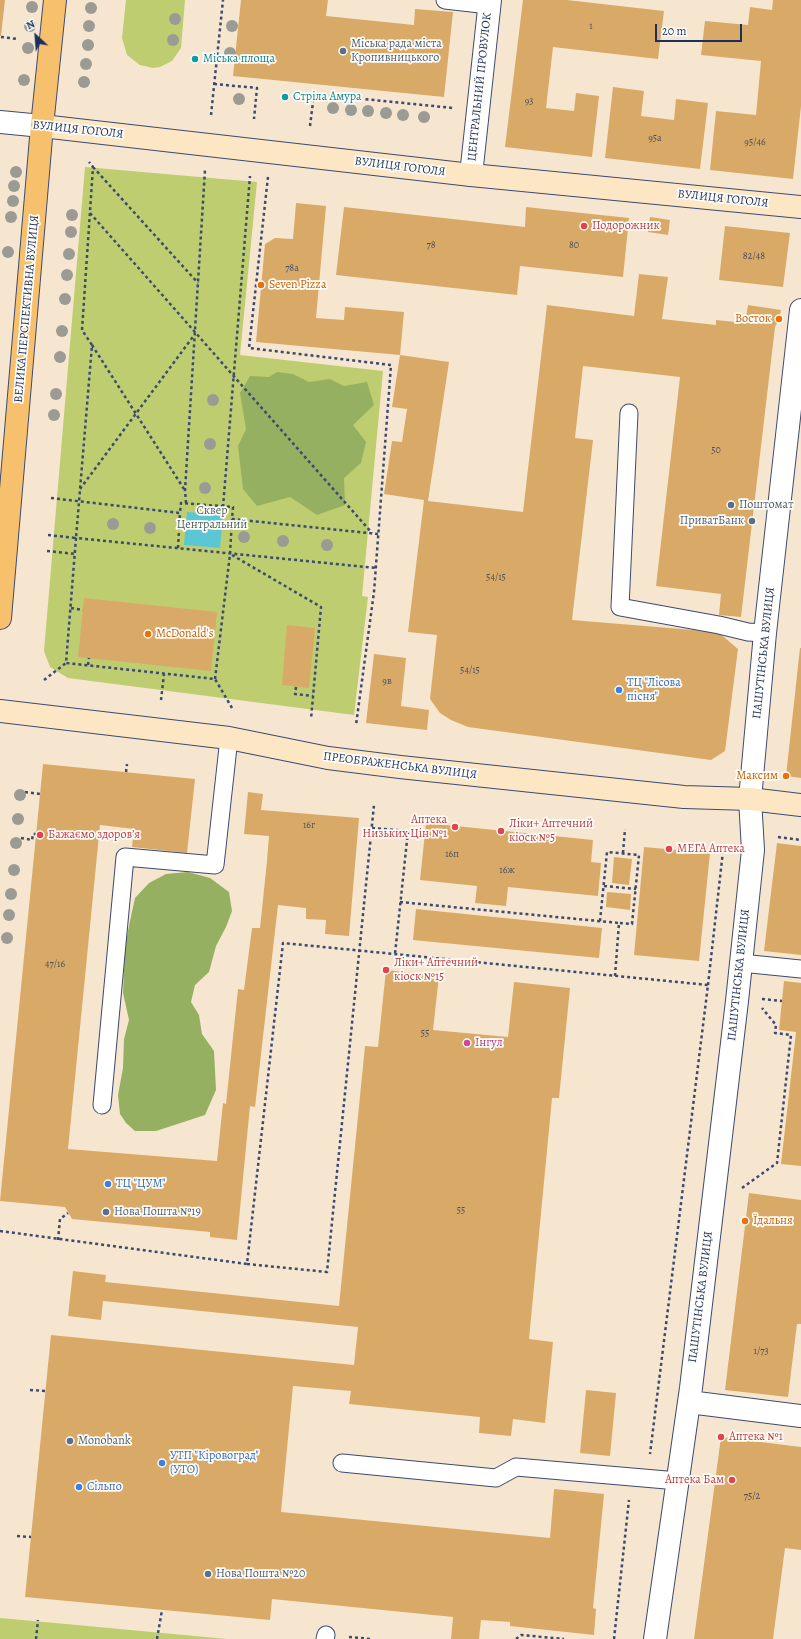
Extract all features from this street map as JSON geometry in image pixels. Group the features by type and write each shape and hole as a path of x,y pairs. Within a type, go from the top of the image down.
{"main road":[{"name":"ВЕЛИКА ПЕРСПЕКТИВНА ВУЛИЦЯ","path":"0,618 42,126 55,0"},
{"name":"ВУЛИЦЯ ГОГОЛЯ","path":"42,126 471,175 801,207"},
{"name":"ПРЕОБРАЖЕНСЬКА ВУЛИЦЯ","path":"0,711 228,738 328,758 386,765 684,797 750,799 801,805"}],"street":[{"name":"ЦЕНТРАЛЬНИЙ ПРОВУЛОК","path":"471,175 489,2"},
{"name":"ВУЛИЦЯ ГОГОЛЯ","path":"0,122 42,126"},
{"name":"ПАШУТІНСЬКА ВУЛИЦЯ","path":"655,1639 689,1402 741,963 753,838 750,799 765,633 801,310"},
{"path":"689,1402 801,1416"}],"lane":[{"path":"445,0 489,2"},
{"path":"629,413 620,607 719,625 748,632 765,633"},
{"path":"102,1105 125,857 215,865 228,738"},
{"path":"741,963 801,969"},
{"path":"342,1463 496,1478 516,1467 678,1481"}],"path":[{"path":"211,115 223,0"},
{"path":"1,37 18,39"},
{"path":"214,84 257,88 254,119"},
{"path":"310,126 314,94 461,109"},
{"path":"90,162 198,283"},
{"path":"93,167 82,330 185,490"},
{"path":"186,503 185,490 206,168"},
{"path":"223,506 250,172"},
{"path":"268,174 249,348 391,365 376,568 356,725"},
{"path":"90,213 372,533"},
{"path":"80,490 196,334"},
{"path":"66,663 76,554 78,501 92,345"},
{"path":"51,498 180,513"},
{"path":"178,548 181,503 233,507 230,554 215,679 232,708"},
{"path":"232,519 378,534"},
{"path":"48,536 376,568"},
{"path":"47,551 76,554"},
{"path":"230,554 321,607 311,719"},
{"path":"71,608 83,610"},
{"path":"88,665 89,658"},
{"path":"44,680 66,663 215,679"},
{"path":"161,700 164,674"},
{"path":"296,687 295,694 313,696"},
{"path":"126,772 127,764"},
{"path":"25,792 40,794"},
{"path":"0,1232 247,1264 327,1272 374,805"},
{"path":"372,828 408,831 395,954"},
{"path":"623,853 625,829"},
{"path":"21,838 32,840 33,834 36,834"},
{"path":"773,837 801,840"},
{"path":"614,1639 632,1477 650,1455 725,840"},
{"path":"400,902 619,923 632,924 639,855 607,852 600,921"},
{"path":"604,886 636,889"},
{"path":"615,976 619,923"},
{"path":"247,1264 283,943 708,985"},
{"path":"740,1189 777,1163 791,1035 775,1032 776,1025 759,1004"},
{"path":"58,1240 60,1219 68,1213"},
{"path":"30,1390 46,1391"},
{"path":"17,1536 31,1537"},
{"path":"157,1639 162,1610"},
{"path":"36,1639 38,1620"},
{"path":"516,1639 521,1635 564,1639"}],"green space":[{"path":"126,0 185,0 181,48 172,61 160,67 153,68 140,65 127,55 122,38"},
{"name":"Сквер Центральний","path":"85,167 257,182 240,355 383,371 362,596 368,597 354,715 68,678 50,667 44,651"},
{"path":"277,372 293,374 309,382 330,379 344,386 367,382 374,405 353,425 366,442 361,463 344,478 345,505 317,515 290,497 257,506 243,489 238,446 246,429 240,393 250,376 269,377"},
{"path":"188,872 210,878 229,892 232,911 216,946 209,972 195,985 191,1002 199,1015 202,1034 214,1051 216,1090 205,1115 156,1131 135,1131 126,1123 120,1114 118,1095 123,1068 124,1039 129,1020 123,993 125,946 130,921 135,898 149,883 166,874"},
{"path":"0,1618 66,1624 227,1639 0,1639"}],"water":[{"path":"187,512 223,515 220,548 184,545"}],"building":[{"path":"0,0 5,0 1,36 0,36"},
{"name":"Міська рада міста Кропивницького","path":"241,0 328,0 326,16 414,25 415,9 453,12 444,97 233,76"},
{"path":"523,0 567,0 664,11 658,59 553,47 546,108 574,111 576,93 599,96 592,157 505,147"},
{"path":"773,0 801,0 801,106 793,179 710,170 716,111 756,115 761,61 701,55 705,21 748,25 750,7 772,10"},
{"path":"613,87 644,91 641,116 674,120 676,99 708,103 700,169 605,158"},
{"path":"296,203 326,206 316,318 344,320 345,307 404,312 400,355 256,342 265,244 275,238 293,239"},
{"path":"344,207 525,227 526,207 629,218 623,277 520,266 517,295 336,275"},
{"path":"650,217 670,220 668,235 648,232"},
{"path":"725,226 790,233 783,287 719,280"},
{"path":"639,274 668,277 662,319 716,325 716,320 745,323 748,305 781,310 775,327 741,617 719,615 721,594 656,586 680,377 583,366 575,438 593,440 572,620 718,632 738,649 725,751 711,760 468,727 451,720 440,713 430,699 437,635 408,632 424,500 384,494 392,441 402,442 407,409 392,407 400,355 449,362 428,501 523,512 547,305 634,316"},
{"name":"McDonald's","path":"84,598 217,612 211,671 78,657"},
{"path":"287,625 315,628 309,688 282,685"},
{"path":"801,648 801,778 786,776"},
{"path":"374,654 406,658 401,706 429,710 427,730 366,723"},
{"path":"43,764 195,779 187,853 132,847 134,829 100,825 68,1149 217,1161 223,1103 226,1104 238,989 244,990 252,928 260,928 267,861 269,836 244,834 248,792 263,794 261,810 359,818 349,936 325,934 326,920 306,919 306,908 278,905 255,1107 250,1106 237,1240 210,1237 210,1232 72,1219 65,1207 0,1201"},
{"path":"426,823 593,840 591,862 601,863 598,896 508,887 506,906 475,903 477,886 420,880"},
{"path":"777,843 801,846 801,955 764,951"},
{"path":"644,847 710,853 699,961 634,955"},
{"path":"614,857 632,859 629,885 612,883"},
{"path":"607,892 631,894 630,910 606,907"},
{"path":"416,909 602,928 599,958 413,940"},
{"name":"УТП \"Кіровоград\" (УТО)","path":"386,970 439,976 433,1030 508,1037 514,982 570,988 559,1098 552,1098 529,1339 553,1342 545,1423 513,1419 511,1436 479,1433 480,1417 349,1404 351,1391 293,1386 281,1512 550,1538 554,1489 604,1494 593,1608 596,1609 594,1635 510,1626 510,1622 481,1620 479,1639 451,1639 453,1617 272,1599 270,1620 25,1597 51,1335 354,1365 358,1327 103,1301 101,1320 68,1316 73,1271 106,1275 105,1282 339,1306 365,1046 378,1047"},
{"path":"784,981 801,983 801,1166 781,1164 796,1032 779,1030"},
{"path":"749,1193 801,1200 801,1324 797,1324 788,1397 725,1390"},
{"path":"586,1390 616,1393 610,1456 580,1453"},
{"path":"721,1437 801,1447 801,1550 785,1548 773,1639 694,1639"}],"place":[{"name":"Міська рада міста Кропивницького","path":"343,51"},
{"name":"Міська площа","path":"195,59"},
{"name":"Стріла Амура","path":"285,97"},
{"name":"Подорожник","path":"584,226"},
{"name":"Seven Pizza","path":"261,285"},
{"name":"Восток","path":"779,319"},
{"name":"Поштомат","path":"731,505"},
{"name":"ПриватБанк","path":"752,521"},
{"name":"McDonald's","path":"148,634"},
{"name":"ТЦ \"Лісова пісня\"","path":"619,690"},
{"name":"Максим","path":"786,776"},
{"name":"Аптека Низьких Цін №1","path":"455,827"},
{"name":"Ліки+ Аптечний кіоск №5","path":"501,831"},
{"name":"Бажаємо здоровʼя","path":"40,835"},
{"name":"МЕГА Аптека","path":"669,849"},
{"name":"Ліки+ Аптечний кіоск №15","path":"386,970"},
{"name":"Інгул","path":"467,1043"},
{"name":"ТЦ \"ЦУМ\"","path":"108,1184"},
{"name":"Нова Пошта №19","path":"106,1212"},
{"name":"Їдальня","path":"745,1221"},
{"name":"Аптека №1","path":"721,1437"},
{"name":"Monobank","path":"70,1441"},
{"name":"УТП \"Кіровоград\" (УТО)","path":"162,1463"},
{"name":"Аптека Бам","path":"732,1480"},
{"name":"Сільпо","path":"79,1487"},
{"name":"Нова Пошта №20","path":"208,1574"}]}
